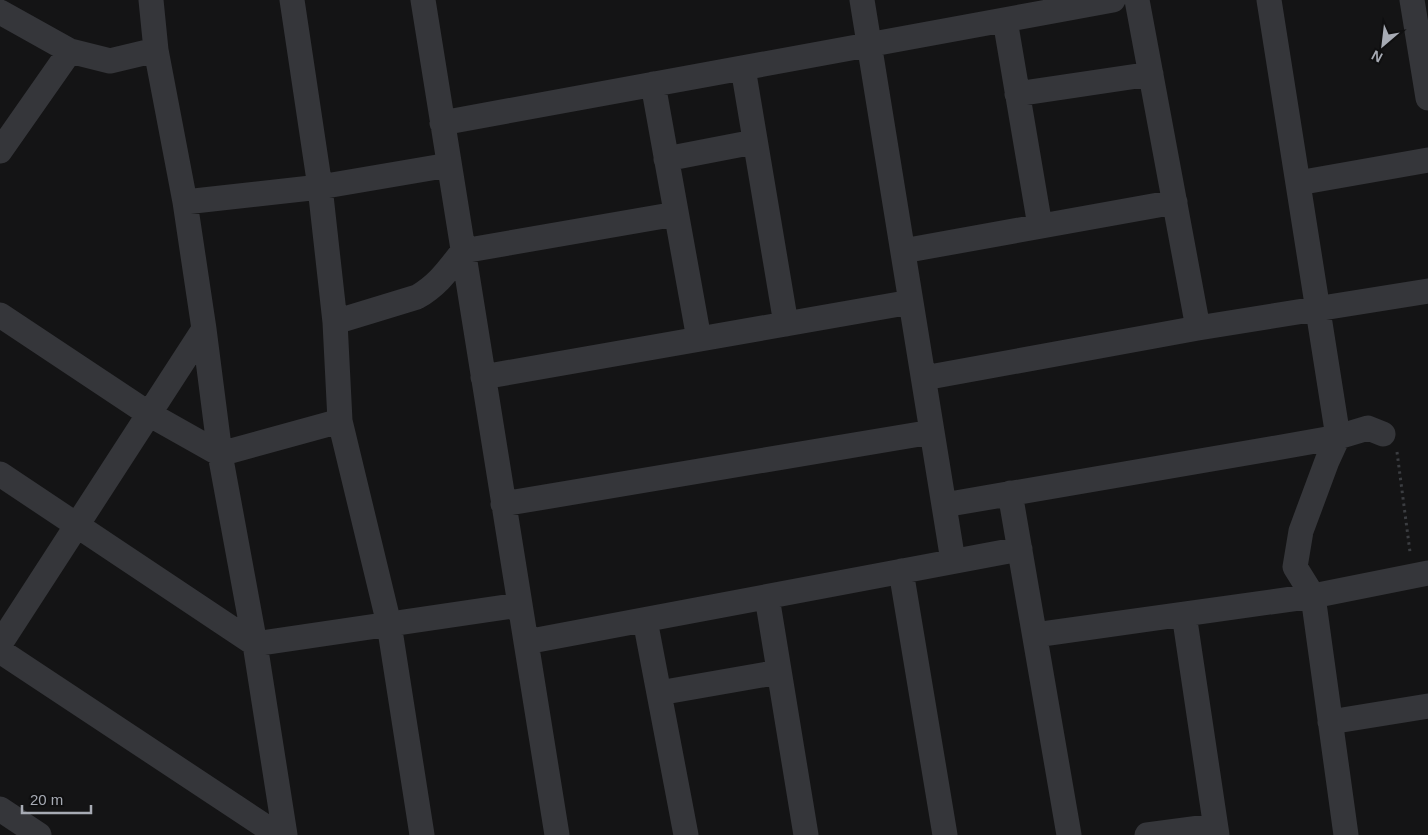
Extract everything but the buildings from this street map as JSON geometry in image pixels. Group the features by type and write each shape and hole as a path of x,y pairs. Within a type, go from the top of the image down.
{"street":[{"path":"151,0 156,50 185,202 220,454 255,644 285,835"},
{"path":"292,0 320,187 335,322 340,421 389,624 422,835"},
{"path":"422,0 557,835"},
{"path":"862,0 954,561"},
{"path":"442,122 1113,0"},
{"path":"1137,0 1198,328"},
{"path":"1269,0 1338,437 1326,461 1301,531 1295,567 1313,596 1346,835"},
{"path":"1412,0 1428,98"},
{"path":"0,12 70,52 110,62 156,50"},
{"path":"1005,20 1040,226"},
{"path":"0,151 70,52"},
{"path":"743,68 786,324"},
{"path":"1017,94 1151,74"},
{"path":"652,84 699,339"},
{"path":"666,159 754,142"},
{"path":"1298,183 1428,160"},
{"path":"185,202 320,187 449,165"},
{"path":"903,251 1175,202"},
{"path":"335,322 417,297 429,290 440,280 463,251 676,214"},
{"path":"924,378 1198,328 1428,291"},
{"path":"483,377 912,302"},
{"path":"0,315 149,414 220,454 340,421"},
{"path":"0,644 204,329"},
{"path":"944,504 1338,437 1368,428 1384,434"},
{"path":"503,504 932,432"},
{"path":"0,474 255,644 520,605"},
{"path":"1010,493 1069,835"},
{"path":"526,642 1020,549"},
{"path":"901,571 945,835"},
{"path":"1035,635 1313,596 1420,574"},
{"path":"767,597 806,835"},
{"path":"1147,835 1216,830 1184,614"},
{"path":"645,620 686,835"},
{"path":"0,650 278,835"},
{"path":"659,693 779,672"},
{"path":"1330,722 1428,706"},
{"path":"0,809 39,835"}],"path":[{"path":"1384,434 1397,452 1420,574"}]}
